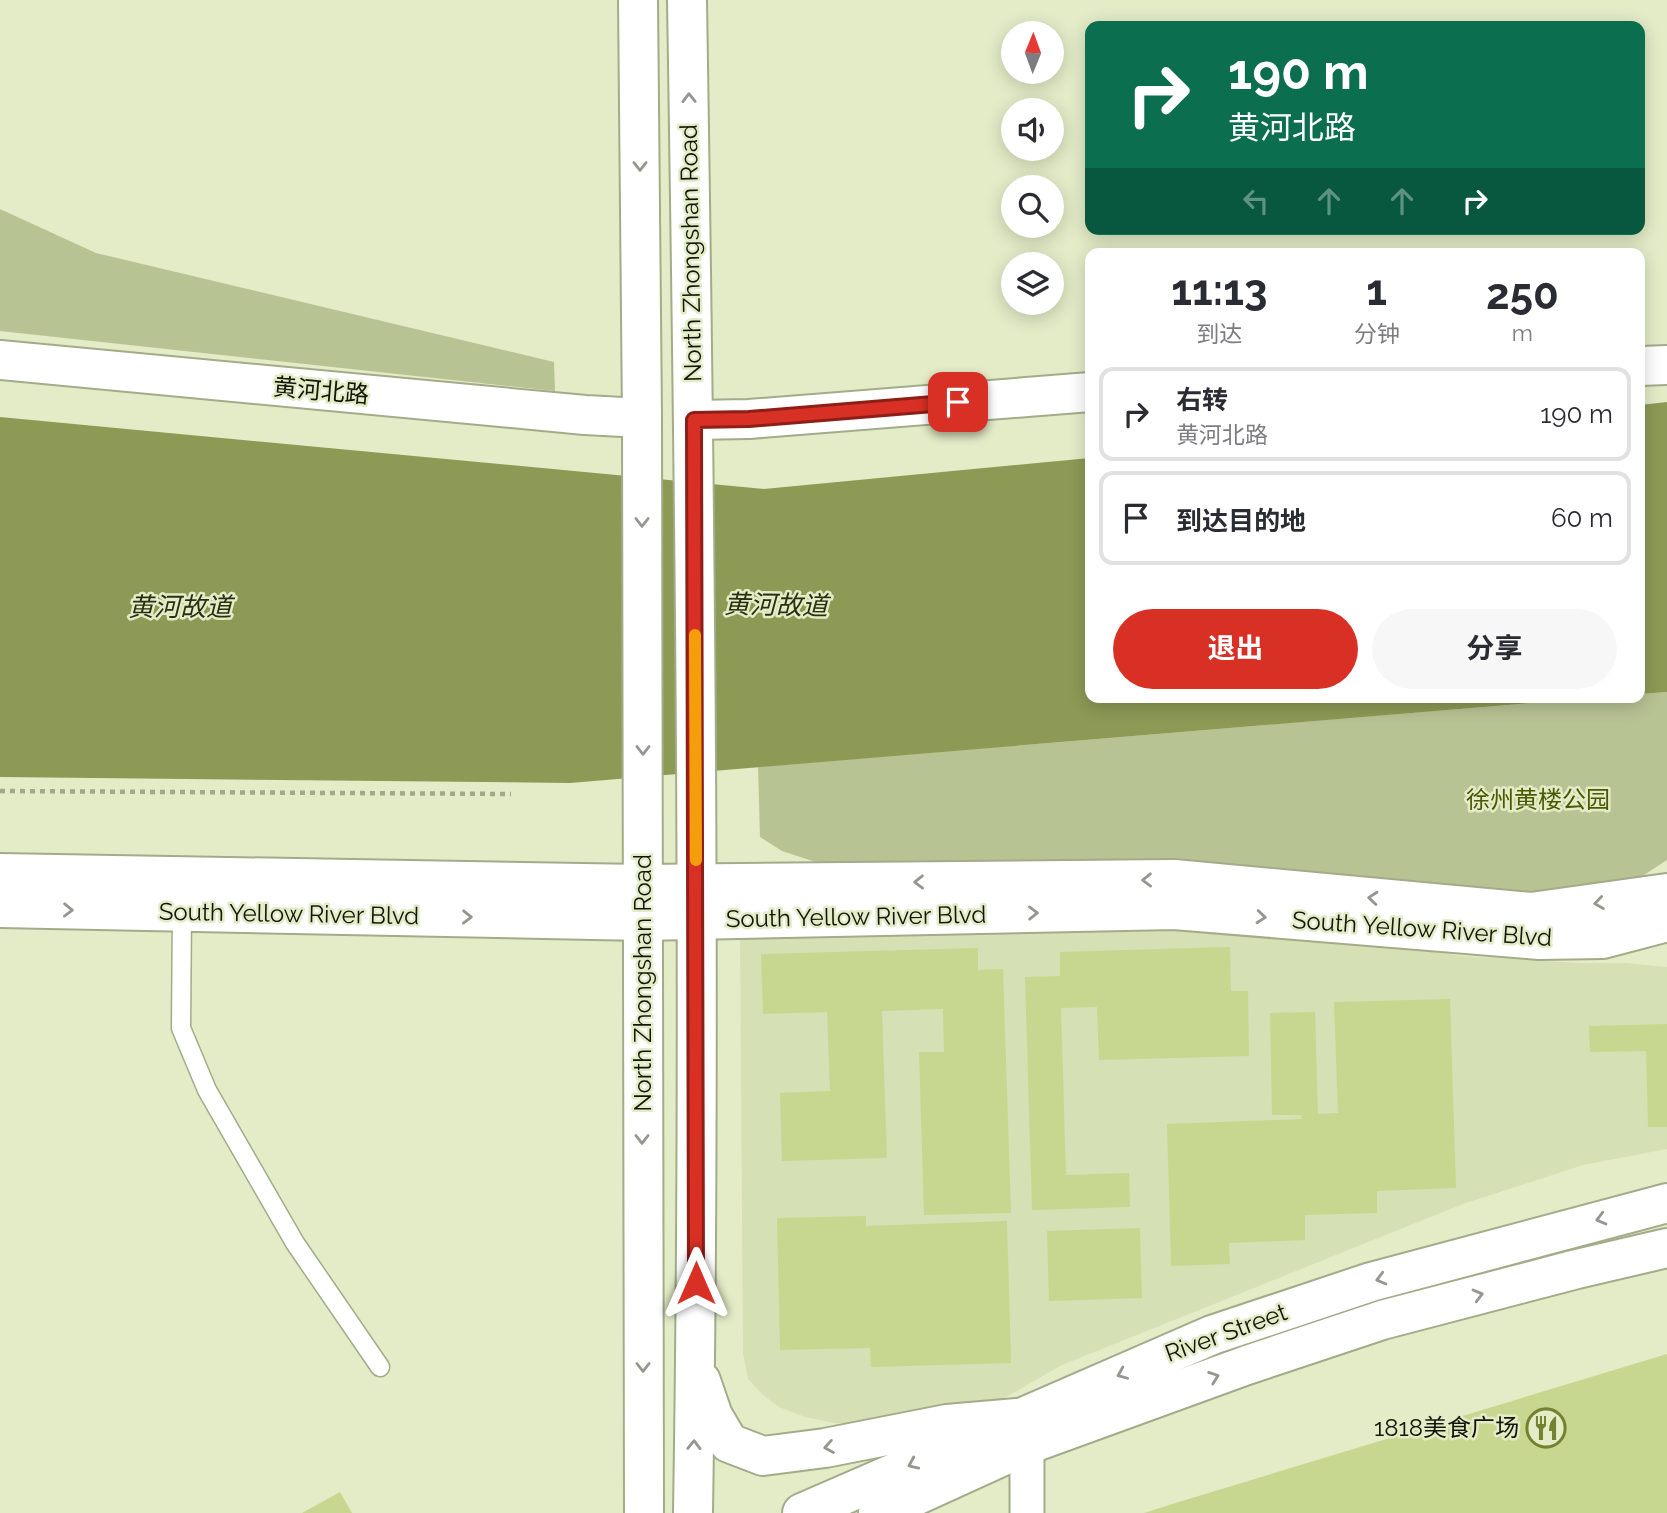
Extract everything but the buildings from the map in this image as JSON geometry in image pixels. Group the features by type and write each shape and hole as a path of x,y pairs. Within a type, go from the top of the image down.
{"main road":[{"name":"North Zhongshan Road","path":"638,0 642,436 644,1513"},
{"name":"North Zhongshan Road","path":"687,0 694,420 696,824 696,1366 693,1513"},
{"name":"黄河北路","path":"0,360 571,414 642,436"},
{"path":"1645,366 1667,365"},
{"path":"694,420 749,419 1085,392"},
{"name":"South Yellow River Blvd","path":"0,873 642,903"},
{"name":"South Yellow River Blvd","path":"0,908 182,912 696,902 1174,879 1531,912 1667,893"},
{"name":"South Yellow River Blvd","path":"696,902 1174,910 1539,940 1603,939 1667,922"},
{"path":"1603,939 1667,951"},
{"name":"River Street","path":"878,1513 1022,1432 1212,1335 1371,1282 1667,1203"},
{"name":"River Street","path":"803,1513 1022,1432 1247,1365 1382,1320 1667,1248"},
{"path":"696,1366 713,1416 729,1443 763,1456 825,1448 947,1424 1022,1432"}],"street":[{"path":"1022,1432 1027,1513"}],"lane":[{"path":"182,912 181,1028 207,1090 295,1243 380,1367"}],"path":[{"path":"0,791 511,794"}],"shaded area":[{"path":"1167,927 1297,930 1461,956 1667,967 1667,1149 1583,1165 1463,1204 1062,1365 992,1405 907,1426 834,1423 805,1417 779,1407 763,1395 748,1379 743,1353 740,928"}],"green space":[{"path":"0,209 96,253 554,362 555,391 0,331"},
{"name":"徐州黄楼公园","path":"1667,692 1667,860 1638,879 1558,896 846,872 782,851 760,837 758,767 1531,703 1645,703 1645,694"}],"water":[{"path":"1667,402 1667,692 1645,694 1645,404"},
{"name":"黄河故道","path":"0,417 764,489 1085,458 1085,703 1531,703 570,783 0,777"}],"slow traffic":[{"path":"695,635 696,860"}],"place":[{"name":"1818美食广场","path":"1546,1428"}],"route":[{"path":"696,1283 694,420 749,419 958,402"}]}
